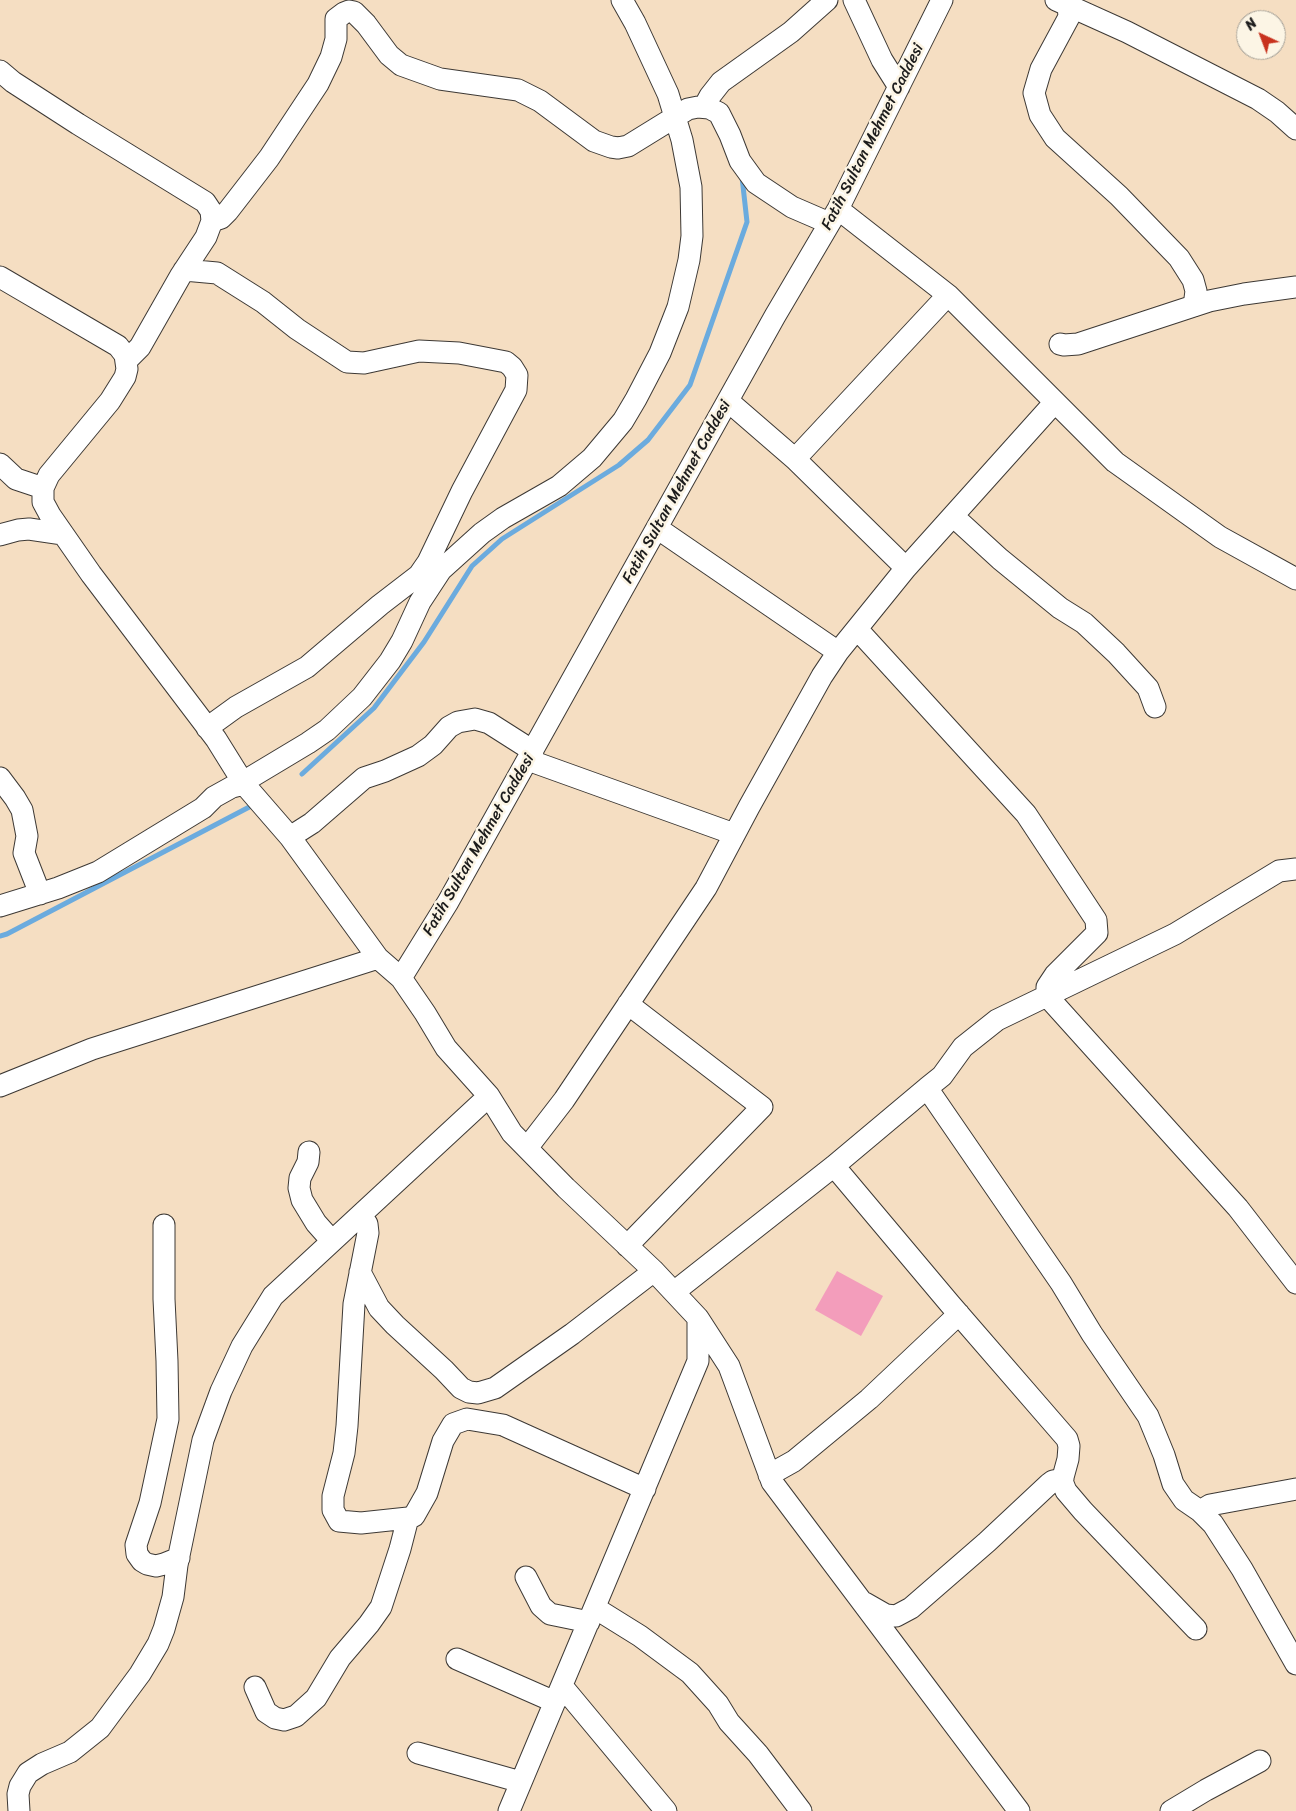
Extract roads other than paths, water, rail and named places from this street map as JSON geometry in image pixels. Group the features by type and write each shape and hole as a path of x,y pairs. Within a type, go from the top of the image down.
{"street":[{"path":"0,906 58,888 98,872 203,808 214,797 232,787 244,784 253,776 308,743 345,714 362,697 402,641 420,602 441,570 482,533 574,474 597,452 623,421 649,376 670,331 678,308 689,260 692,236 691,186 688,163 668,94 635,23 622,0"},
{"path":"704,107 721,82 791,32 827,0"},
{"path":"854,0 882,60 899,87"},
{"name":"Fatih Sultan Mehmet Caddesi","path":"401,978 448,902 728,401 834,216 942,0"},
{"path":"1062,3 1127,32 1258,99 1296,128"},
{"path":"1062,3 1069,17 1041,69 1034,93 1040,115 1055,138 1119,196 1179,258 1193,280 1196,291 1194,306"},
{"path":"212,221 221,218 228,211 269,158 318,84 331,57 336,39 336,19 349,11 354,12 366,24 389,55 401,65 440,79 518,90 540,101 594,141 604,146 618,148 628,146 693,107 704,107 719,114 740,161 756,183 792,207 834,216 948,295 1115,462 1220,537 1296,579"},
{"path":"0,71 13,82 78,124 200,198 208,206 212,221 206,237 184,270 140,347 126,361"},
{"path":"184,270 217,273 263,302 297,329 347,362 364,363 419,351 459,353 506,362 512,367 517,379 516,390 458,499 428,562 419,575 380,605 307,667 236,707 208,728"},
{"path":"0,277 118,346 126,361 125,377 110,401 49,475 43,488 43,502 46,509 208,728 244,784 290,837 378,958 401,978 446,1048 488,1096 512,1133 566,1188 654,1271 698,1318 728,1366 772,1482 1019,1811"},
{"path":"1060,344 1078,344 1194,306 1244,294 1296,287"},
{"path":"795,459 948,295"},
{"path":"728,401 795,459 906,568"},
{"path":"527,1148 564,1100 706,888 822,676 838,652 906,568 1055,402"},
{"path":"0,464 16,479 43,488"},
{"path":"953,516 1000,559 1060,608 1084,623 1116,653 1148,688 1155,707"},
{"path":"657,528 838,652"},
{"path":"0,535 29,529 63,534"},
{"path":"856,629 1026,814 1096,920 1097,933 1055,975 1048,986 1047,996 1238,1208 1296,1283"},
{"path":"290,837 312,823 364,778 385,772 418,756 438,741 449,727 458,722 475,719 488,723 530,755 734,834"},
{"path":"0,778 22,810 27,836 24,853 40,894"},
{"path":"674,1292 834,1166 928,1088 942,1076 964,1047 997,1020 1175,934 1278,871 1296,869"},
{"path":"0,1086 92,1049 378,958"},
{"path":"627,1246 762,1107 628,1004"},
{"path":"928,1088 1061,1282 1092,1334 1148,1416 1164,1455 1172,1484 1184,1500 1208,1517 1242,1569 1293,1655"},
{"path":"19,1811 18,1794 28,1772 70,1752 100,1728 150,1659 170,1612 178,1562 203,1440 221,1391 242,1346 273,1296 488,1096"},
{"path":"309,1152 308,1162 300,1178 299,1188 302,1200 316,1224 332,1241"},
{"path":"834,1166 1066,1439 1069,1446 1068,1459 1062,1479 1066,1491 1196,1629"},
{"path":"360,1215 367,1224 368,1233 354,1304 344,1453 333,1496 333,1510 339,1521 408,1518 416,1513 427,1493 443,1441 453,1424 467,1419 503,1425 645,1489"},
{"path":"164,1225 164,1299 168,1420 150,1504 136,1546 137,1554 147,1564 156,1566 178,1562"},
{"path":"360,1272 379,1308 395,1325 461,1388 469,1392 478,1393 495,1388 572,1334 654,1271"},
{"path":"770,1475 794,1461 862,1405 959,1314"},
{"path":"509,1811 698,1361 698,1318"},
{"path":"861,1600 886,1615 896,1616 903,1613 987,1542 1053,1481 1062,1479"},
{"path":"1200,1511 1210,1505 1296,1489"},
{"path":"255,1687 266,1712 275,1718 288,1719 296,1716 316,1698 340,1658 381,1607 408,1518"},
{"path":"526,1577 541,1606 550,1614 592,1615 640,1636 690,1673 718,1704 730,1722 758,1754 801,1811"},
{"path":"457,1659 558,1694 666,1811"},
{"path":"418,1754 521,1782"},
{"path":"1171,1811 1260,1761"}],"waterway":[{"path":"302,774 374,708 424,642 472,566 502,539 619,465 648,440 690,385 747,222 742,177"},
{"path":"0,936 255,804"}]}
